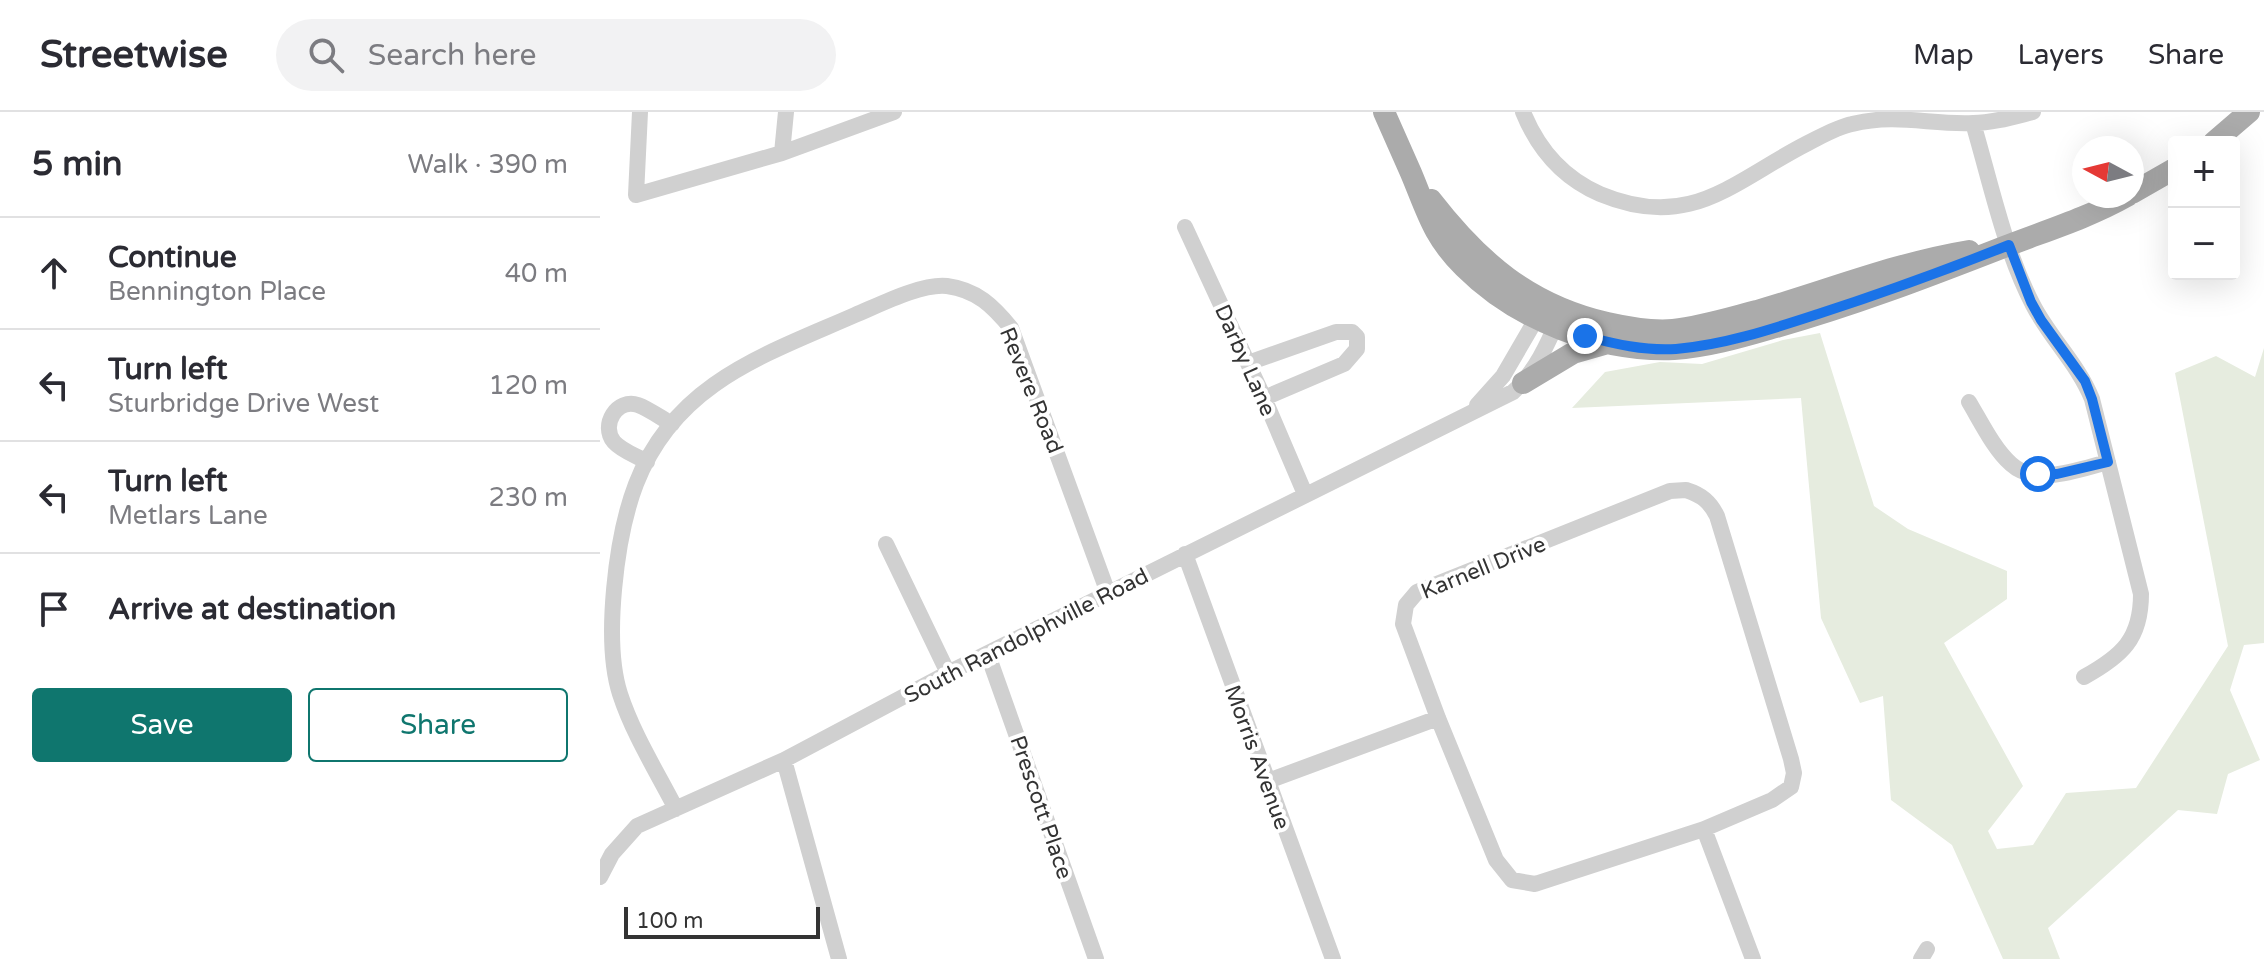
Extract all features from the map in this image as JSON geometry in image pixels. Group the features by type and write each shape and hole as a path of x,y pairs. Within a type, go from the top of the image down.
{"main road":[{"path":"1384,112 1412,177 1475,252 1550,314 1611,343 1673,349 1738,338 1874,296 2102,208"},
{"path":"2221,136 2249,112"},
{"path":"2144,187 2168,173"},
{"path":"1550,314 1627,328 1674,330 1773,306 1926,258 2009,245"},
{"path":"1523,383 1573,353 1611,343"}],"street":[{"path":"640,112 636,195 782,153 894,112"},
{"path":"782,153 786,112"},
{"path":"1523,112 1540,145 1554,164 1570,178 1609,197 1655,206 1677,206 1712,198 1798,148 1848,125 1899,117 1973,123 2033,112"},
{"path":"1973,123 2009,245 2031,302 2085,381 2092,399 2141,594 2141,613 2136,628 2114,660 2084,677"},
{"name":"Darby Lane","path":"1185,227 1305,494"},
{"name":"Revere Road","path":"676,809 620,694 613,636 617,553 629,502 647,462 672,424 702,393 746,363 906,294 945,286 972,293 992,304 1011,328 1108,593"},
{"name":"South Randolphville Road","path":"600,877 612,854 637,826 784,760 948,673 1500,399 1523,383 1546,349 1550,314"},
{"name":"South Randolphville Road","path":"1470,412 1503,376 1550,314"},
{"path":"1248,363 1336,332 1352,332 1357,337 1357,349 1344,364 1264,398"},
{"path":"1969,402 2011,464 2023,472 2057,474 2108,462"},
{"path":"647,462 615,442 609,429 613,414 624,405 638,405 672,424"},
{"name":"Karnell Drive","path":"1686,490 1700,494 1717,516 1794,773 1791,787 1783,794 1704,829 1535,884 1512,880 1496,860 1403,624 1403,613 1411,596 1670,491 1686,490"},
{"path":"886,544 948,673"},
{"name":"Morris Avenue","path":"1185,554 1333,959"},
{"name":"Prescott Place","path":"988,655 1096,959"},
{"path":"1268,781 1438,718"},
{"path":"784,760 839,959"},
{"path":"1704,829 1753,959"}],"shaded area":[{"path":"1820,333 1874,506 1908,529 2007,571 2007,599 1944,643 2023,786 1988,831 1997,849 2033,845 2066,793 2136,788 2228,646 2175,373 2216,356 2255,377 2264,348 2264,643 2244,645 2230,690 2260,760 2228,774 2217,814 2178,810 2048,928 2060,959 2003,959 1952,845 1891,800 1883,696 1860,703 1821,618 1801,398 1572,408 1605,372 1660,362 1702,364 1783,340"}],"route":[{"path":"1585,336 1641,348 1703,346 1860,301 2009,245 2041,320 2085,381 2108,462 2057,474 2038,474"}]}
